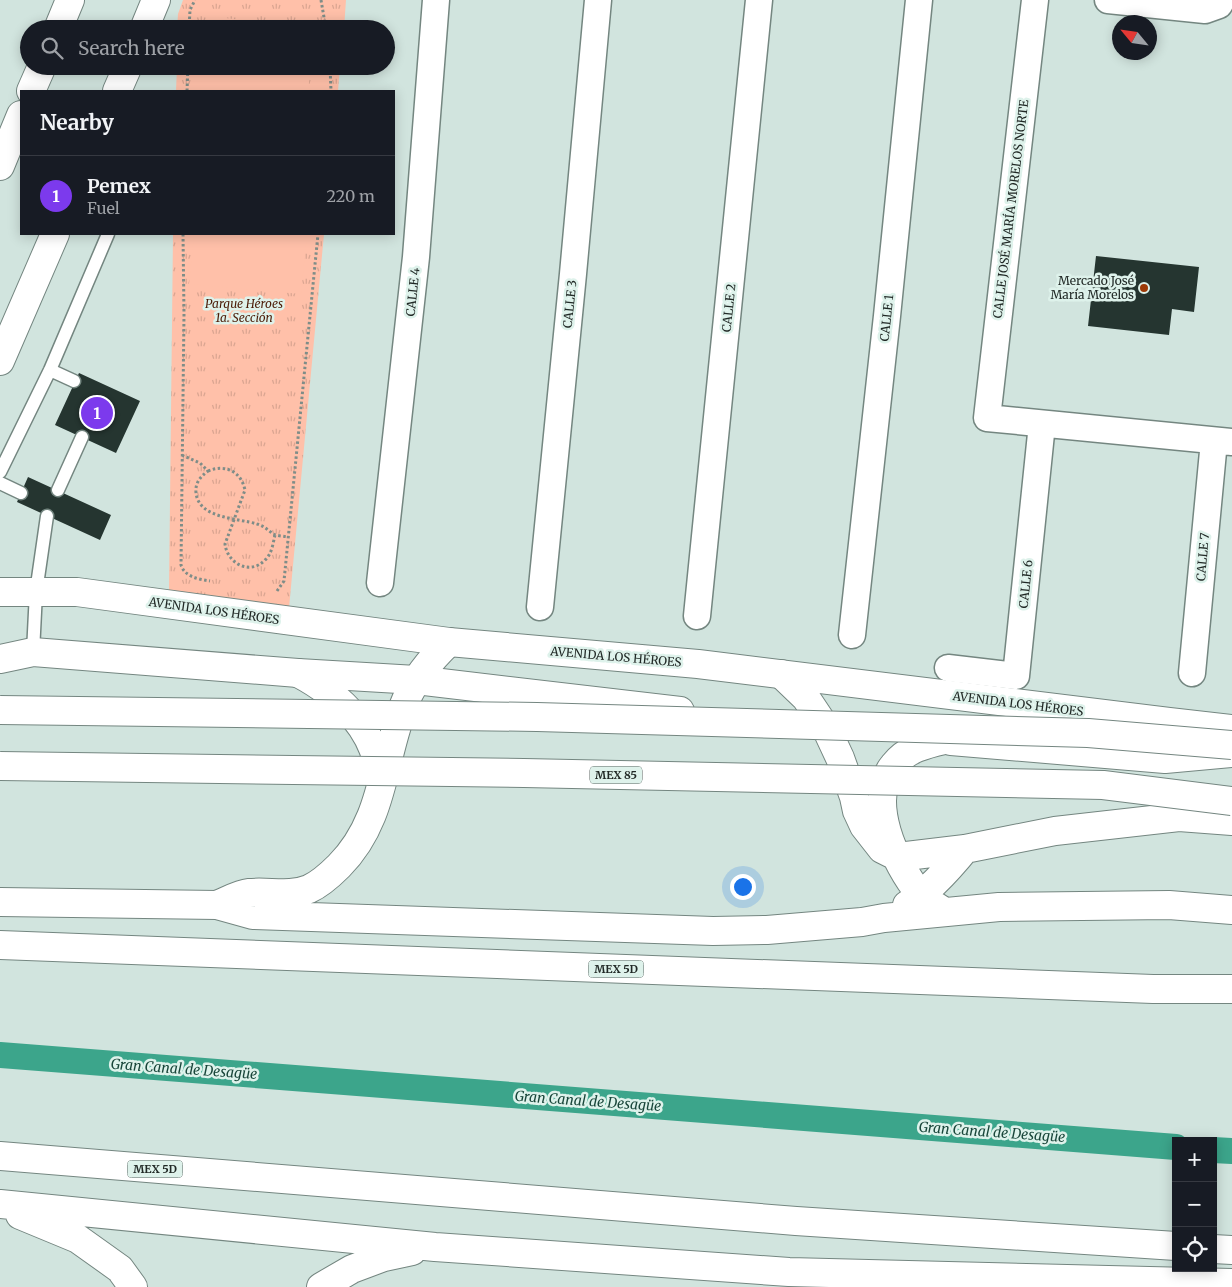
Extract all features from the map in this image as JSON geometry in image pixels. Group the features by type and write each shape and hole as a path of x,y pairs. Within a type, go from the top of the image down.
{"main road":[{"path":"62,20 70,0"},
{"path":"148,20 156,0"},
{"path":"31,90 38,75"},
{"path":"117,90 124,75"},
{"path":"0,166 20,117"},
{"path":"0,361 55,235"},
{"name":"AVENIDA LOS HÉROES","path":"0,592 78,592 449,642 698,664 1232,729"},
{"path":"217,905 248,893 292,894 310,889 328,877 343,862 366,829 375,810 406,700 416,680 436,653 449,642"},
{"path":"0,659 33,652 298,673 416,680 944,740 1165,758 1232,753"},
{"path":"298,673 316,682 333,695 348,709 360,726 375,757 379,774 380,792"},
{"path":"781,674 806,698 826,728 840,758 864,826 882,848 898,857 965,849 1055,831 1179,817 1232,821"},
{"path":"0,710 537,717 1068,732 1232,745"},
{"path":"944,740 911,750 895,763 888,772 882,790 882,804 892,848 905,872 922,896 945,912"},
{"name":"MEX 85","path":"0,766 524,773 1104,785 1232,800"},
{"path":"884,918 922,896 939,880 965,849"},
{"path":"0,902 217,905 253,914 713,931 767,930 862,922 998,906 1169,905 1232,910"},
{"name":"MEX 5D","path":"0,945 1103,987 1232,989"},
{"name":"MEX 5D","path":"0,1156 786,1220 1172,1246"},
{"path":"0,1206 435,1247 789,1272 1232,1282"},
{"path":"0,1206 78,1238 120,1269 133,1287"},
{"path":"321,1287 352,1269 384,1257 435,1247"},
{"path":"1217,1248 1232,1250"}],"street":[{"name":"CALLE 4","path":"380,583 416,257 436,0"},
{"name":"CALLE 3","path":"540,607 598,0"},
{"name":"CALLE 2","path":"697,616 759,0"},
{"name":"CALLE 1","path":"852,635 919,0"},
{"name":"CALLE JOSÉ MARÍA MORELOS NORTE","path":"1035,0 987,418 1042,424"},
{"path":"1108,0 1205,10 1219,5 1222,0"},
{"path":"1042,424 1223,442"},
{"name":"CALLE 6","path":"948,668 1016,676 1042,424"},
{"name":"CALLE 7","path":"1192,673 1223,442"}],"lane":[{"path":"0,472 50,370 108,235"},
{"path":"50,370 74,381"},
{"path":"58,490 82,437"},
{"path":"0,483 21,493"},
{"path":"33,652 36,592 47,516"}],"path":[{"path":"189,20 190,10 195,0"},
{"path":"322,0 325,20"},
{"path":"187,90 188,75"},
{"path":"330,75 331,90"},
{"path":"183,235 181,565 182,570 192,578 219,583"},
{"path":"271,594 278,591 284,581 318,235"},
{"path":"182,455 200,464 208,471"},
{"path":"274,535 270,553 264,561 254,566 243,567 232,561 226,553 225,544 235,518 245,490 243,482 228,469 217,467 200,477 196,485 196,495 201,506 210,512 235,518 259,524 268,528 274,535 288,537"}],"green space":[{"path":"183,0 346,0 345,20 178,20"},
{"path":"209,16 242,20 208,20"},
{"path":"177,75 339,75 338,90 176,90"},
{"path":"202,75 310,75 308,90 200,90"},
{"name":"Parque Héroes 1a. Sección","path":"173,235 324,235 289,608 169,591"},
{"path":"194,235 307,235 301,294 189,284"}],"building":[{"name":"Mercado José María Morelos","path":"1096,256 1199,267 1194,312 1172,309 1169,335 1088,326"},
{"path":"79,373 140,401 116,453 55,425"},
{"path":"28,477 111,515 100,540 17,502"}],"waterway":[{"name":"Gran Canal de Desagüe","path":"0,1055 1172,1147"},
{"name":"Gran Canal de Desagüe","path":"1217,1150 1232,1151"}],"place":[{"name":"Mercado José María Morelos","path":"1144,288"},
{"name":"Pemex","path":"97,413"}]}
